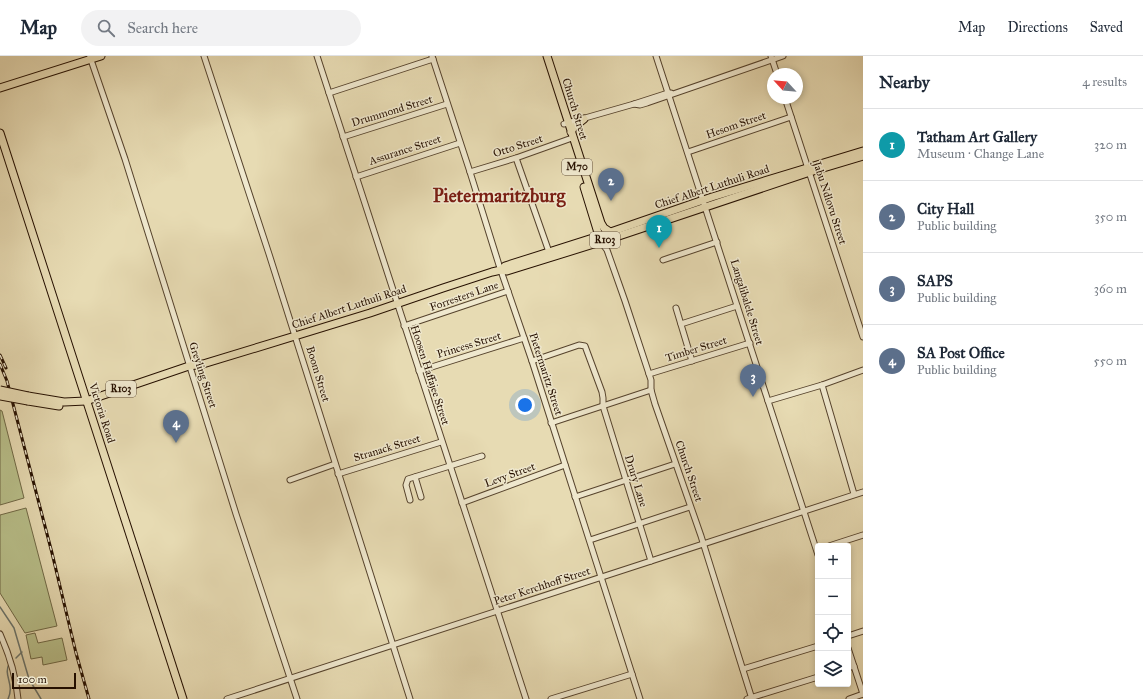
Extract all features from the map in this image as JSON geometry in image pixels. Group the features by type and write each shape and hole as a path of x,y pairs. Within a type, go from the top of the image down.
{"main road":[{"path":"0,88 100,56"},
{"name":"Church Street","path":"543,56 600,223 610,232"},
{"name":"Church Street","path":"547,56 566,124"},
{"path":"571,136 574,127 584,119"},
{"name":"Victoria Road","path":"0,133 183,699"},
{"name":"Church Street","path":"571,136 602,239"},
{"name":"Chief Albert Luthuli Road","path":"501,270 507,271 863,151"},
{"name":"Chief Albert Luthuli Road","path":"809,169 863,156"},
{"name":"Chief Albert Luthuli Road","path":"87,403 190,368 501,270 505,266 549,252 602,239 610,232 704,204"},
{"name":"R103","path":"0,390 64,407 87,403"},
{"name":"R103","path":"0,396 28,398"}],"street":[{"name":"Boom Street","path":"204,56 295,336 410,699"},
{"name":"Hoosen Haffajee Street","path":"317,56 441,442 526,699"},
{"name":"Langalibalele Street","path":"656,56 750,343 803,511 815,544"},
{"path":"634,104 640,105 771,58 783,56"},
{"name":"Greyling Street","path":"91,58 125,159 236,514 298,699"},
{"path":"329,93 433,58"},
{"name":"Pietermaritz Street","path":"433,58 590,540 640,699"},
{"path":"771,58 775,68"},
{"path":"657,96 662,91 665,83"},
{"path":"566,124 657,96 669,94"},
{"name":"Drummond Street","path":"343,137 447,104"},
{"name":"Jabu Ndlovu Street","path":"787,104 863,337"},
{"name":"Hesom Street","path":"688,152 791,117"},
{"name":"Otto Street","path":"470,172 516,158 571,136"},
{"name":"Assurance Street","path":"356,177 460,143"},
{"path":"516,158 549,252"},
{"name":"Church Street","path":"602,239 625,301 651,380 651,390 703,543 743,670 750,699"},
{"path":"663,260 717,242"},
{"name":"Forresters Lane","path":"404,326 508,292"},
{"path":"681,324 737,306"},
{"path":"676,308 692,361"},
{"name":"Princess Street","path":"419,371 524,338"},
{"name":"Timber Street","path":"649,374 750,343"},
{"name":"Drury Lane","path":"532,361 583,345 602,392 603,406 650,561"},
{"path":"768,401 822,385 863,370"},
{"path":"822,385 854,494"},
{"path":"551,423 651,390"},
{"name":"Stranack Street","path":"338,474 441,442"},
{"path":"410,500 406,485 408,480 482,456"},
{"path":"290,480 335,464"},
{"path":"576,497 675,464"},
{"name":"Levy Street","path":"462,503 565,465"},
{"path":"415,478 421,497"},
{"name":"Peter Kerchhoff Street","path":"226,699 863,492"},
{"path":"590,540 690,507"},
{"path":"839,543 863,535"},
{"path":"851,635 863,631"},
{"path":"0,634 7,650 18,699"},
{"path":"743,670 815,647"},
{"path":"849,699 863,694 851,667"},
{"path":"551,699 632,674"},
{"path":"750,699 815,678"}],"green space":[{"path":"0,410 2,411 24,498 0,505"},
{"path":"26,508 57,626 25,633 0,593 0,515"},
{"path":"35,633 38,643 62,638 67,660 43,665 42,657 31,659 26,635"}],"waterway":[{"path":"0,607 14,628 29,679 41,699"},
{"path":"16,658 22,652"},
{"path":"8,699 10,694 10,684 7,672 9,664"}],"railway":[{"path":"0,355 6,368"},
{"path":"0,364 7,381 89,699"}],"place":[{"name":"City Hall","path":"611,201"},
{"name":"Tatham Art Gallery","path":"659,248"},
{"name":"SAPS","path":"753,397"},
{"name":"SA Post Office","path":"176,443"}],"district":[{"name":"Pietermaritzburg","path":"499,195"}]}
